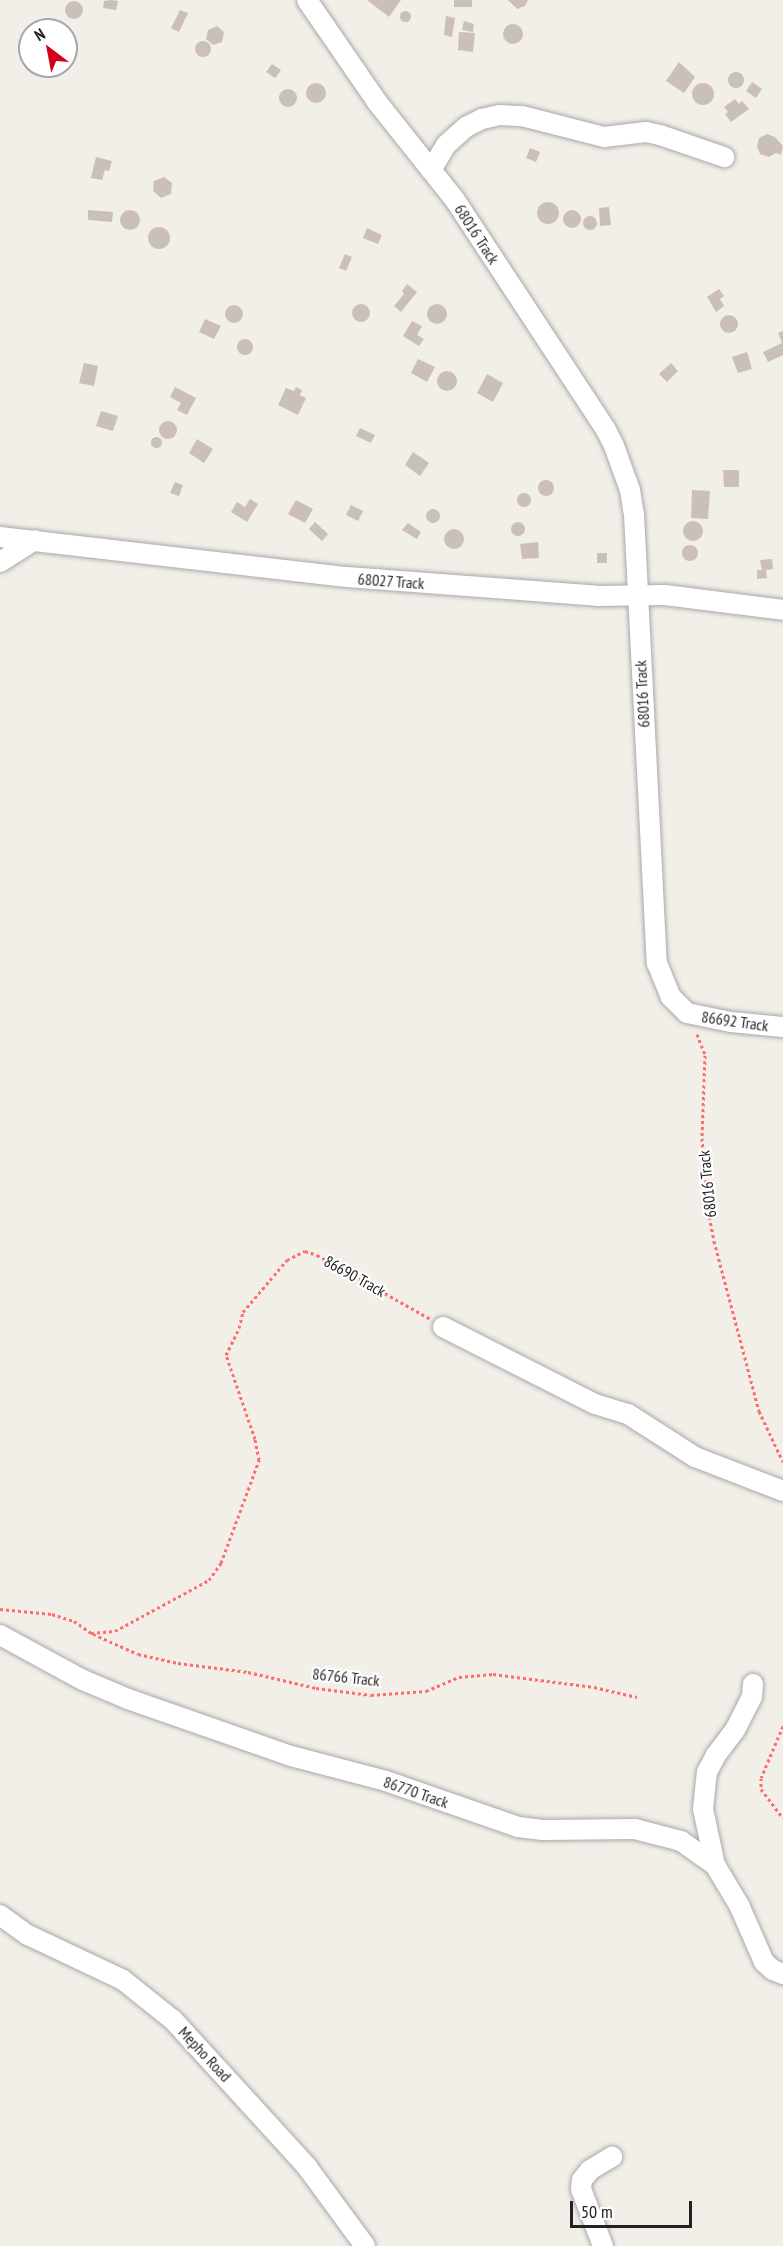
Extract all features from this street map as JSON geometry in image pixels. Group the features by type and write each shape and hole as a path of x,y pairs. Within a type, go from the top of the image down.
{"street":[{"name":"68016 Track","path":"307,0 377,102 454,200 610,438 630,490 654,867 657,963 671,997 687,1013"},
{"path":"432,170 446,145 466,127 482,119 500,115 522,116 604,137 646,132 724,157"},
{"name":"68027 Track","path":"0,537 346,577 597,596 636,594 719,600 783,610"},
{"path":"0,562 35,540"},
{"name":"86692 Track","path":"687,1013 731,1022 783,1027"},
{"path":"443,1327 595,1404 628,1414 695,1457 783,1491"},
{"name":"86770 Track","path":"0,1635 109,1691 291,1756 386,1781 518,1827 543,1830 635,1829 661,1835 699,1851 715,1865 739,1905 764,1962 773,1970 783,1974"},
{"path":"715,1865 703,1809 706,1772 735,1730 752,1696 753,1684"},
{"name":"Mepho Road","path":"0,1915 28,1935 123,1980 173,2020 307,2167 365,2246"},
{"path":"603,2246 580,2189 582,2180 590,2170 612,2157"}],"path":[{"name":"68016 Track","path":"687,1013 705,1055 702,1138 707,1205 714,1241 759,1411 783,1462"},
{"name":"86690 Track","path":"91,1633 115,1632 209,1580 221,1563 232,1527 259,1460 255,1439 226,1355 239,1328 243,1312 287,1260 305,1251 316,1255 443,1327"},
{"path":"0,1609 52,1614 74,1620 91,1633"},
{"name":"86766 Track","path":"91,1633 138,1653 168,1660 248,1672 316,1688 371,1695 426,1691 459,1677 494,1674 594,1687 637,1697"},
{"path":"783,1726 761,1778 761,1790 783,1818"}],"building":[{"path":"367,0 401,0 389,17"},
{"path":"454,0 472,0 472,7 454,7"},
{"path":"508,0 528,0 525,6 517,9"},
{"path":"70,1 78,1 83,6 83,14 78,19 68,18 65,14 65,6"},
{"path":"104,1 118,1 116,10 103,8"},
{"path":"180,10 188,13 179,32 171,28"},
{"path":"405,11 409,12 409,20 405,21 401,20 400,16 401,12"},
{"path":"446,16 455,18 452,37 444,35"},
{"path":"464,21 474,24 473,32 462,30"},
{"path":"509,24 517,24 523,30 523,38 517,44 509,44 503,38 503,30"},
{"path":"217,26 224,32 222,42 213,45 206,39 208,30"},
{"path":"459,32 475,33 473,52 458,50"},
{"path":"203,41 209,43 211,49 209,55 203,57 197,55 195,49 197,43"},
{"path":"679,62 695,77 684,93 666,81"},
{"path":"272,64 281,70 275,78 266,72"},
{"path":"736,72 742,74 744,80 742,86 736,88 730,86 728,80 730,74"},
{"path":"752,82 762,89 756,98 746,91"},
{"path":"316,83 323,86 326,93 323,100 316,103 309,100 306,93 309,86"},
{"path":"703,83 711,86 714,94 711,102 703,105 695,102 692,94 695,86"},
{"path":"284,89 292,89 297,94 295,105 284,107 279,102 279,94"},
{"path":"735,99 739,104 742,101 749,109 731,122 725,114 728,112 724,107"},
{"path":"767,134 775,137 783,146 781,155 776,153 769,157 760,154 757,146 759,138"},
{"path":"530,148 540,152 536,162 526,158"},
{"path":"96,157 112,161 109,171 105,170 102,180 91,178"},
{"path":"164,177 172,183 171,194 161,198 153,191 154,181"},
{"path":"548,202 556,205 559,213 556,221 548,224 540,221 537,213 540,205"},
{"path":"609,207 611,225 600,226 599,208"},
{"path":"88,210 113,212 112,222 88,220"},
{"path":"130,210 137,213 140,220 137,227 130,230 123,227 120,220 123,213"},
{"path":"568,210 576,210 581,215 579,226 568,228 563,223 563,215"},
{"path":"590,216 595,218 597,223 595,228 590,230 585,228 583,223 585,218"},
{"path":"155,227 163,227 170,234 170,242 163,249 155,249 148,242 148,234"},
{"path":"367,228 382,235 378,244 363,238"},
{"path":"345,254 352,257 346,271 339,268"},
{"path":"407,284 417,292 401,312 394,306 404,294 402,291"},
{"path":"719,289 724,296 720,299 724,306 716,312 707,297"},
{"path":"361,304 369,309 370,313 365,321 361,322 353,317 352,313 357,305"},
{"path":"433,304 441,304 447,310 447,318 441,324 433,324 427,318 427,310"},
{"path":"234,305 240,308 243,314 240,320 234,323 228,320 225,314 228,308"},
{"path":"729,315 735,318 738,324 735,330 729,333 723,330 720,324 723,318"},
{"path":"205,319 221,326 214,339 199,332"},
{"path":"412,321 422,326 417,335 424,339 419,346 403,336"},
{"path":"783,331 783,355 768,362 763,352 782,343 778,333"},
{"path":"242,339 248,339 253,347 251,353 242,355 237,350 237,344"},
{"path":"747,352 752,369 738,373 732,357"},
{"path":"418,359 435,367 427,382 411,373"},
{"path":"84,363 98,366 94,386 79,383"},
{"path":"671,363 678,371 667,382 659,374"},
{"path":"447,371 454,374 457,381 454,388 447,391 440,388 437,381 440,374"},
{"path":"487,374 503,383 493,402 477,393"},
{"path":"175,387 196,398 187,415 177,410 181,403 170,397"},
{"path":"296,387 302,390 300,395 306,398 298,415 278,405 286,388 294,391"},
{"path":"101,411 118,416 113,431 96,426"},
{"path":"168,421 174,424 177,430 174,436 168,439 162,436 159,430 162,424"},
{"path":"360,428 375,435 371,443 356,436"},
{"path":"156,437 160,438 160,446 156,447 152,446 151,442 152,438"},
{"path":"197,439 213,449 204,463 189,453"},
{"path":"413,452 429,463 420,476 405,465"},
{"path":"723,470 739,470 739,487 724,487"},
{"path":"543,480 549,480 554,488 552,494 543,496 538,491 538,485"},
{"path":"175,482 183,485 179,496 170,493"},
{"path":"692,490 710,491 708,519 691,518"},
{"path":"521,493 527,493 531,500 527,507 521,507 517,503 517,497"},
{"path":"250,499 258,504 247,522 231,512 237,502 245,507"},
{"path":"296,500 313,509 305,523 288,514"},
{"path":"351,505 363,511 358,521 346,515"},
{"path":"430,509 436,509 440,516 436,523 430,523 426,519 426,513"},
{"path":"693,521 700,524 703,531 700,538 693,541 686,538 683,531 686,524"},
{"path":"315,522 328,534 322,541 309,529"},
{"path":"515,522 521,522 525,529 521,536 515,536 511,532 511,526"},
{"path":"408,523 421,532 417,539 402,530"},
{"path":"450,529 458,529 464,535 464,543 458,549 450,549 444,543 444,535"},
{"path":"538,542 539,558 522,559 520,544"},
{"path":"687,545 693,545 698,553 696,559 687,561 682,556 682,550"},
{"path":"597,553 607,553 607,563 597,563"},
{"path":"772,559 773,569 766,570 767,578 757,579 757,570 762,570 760,560"}]}
